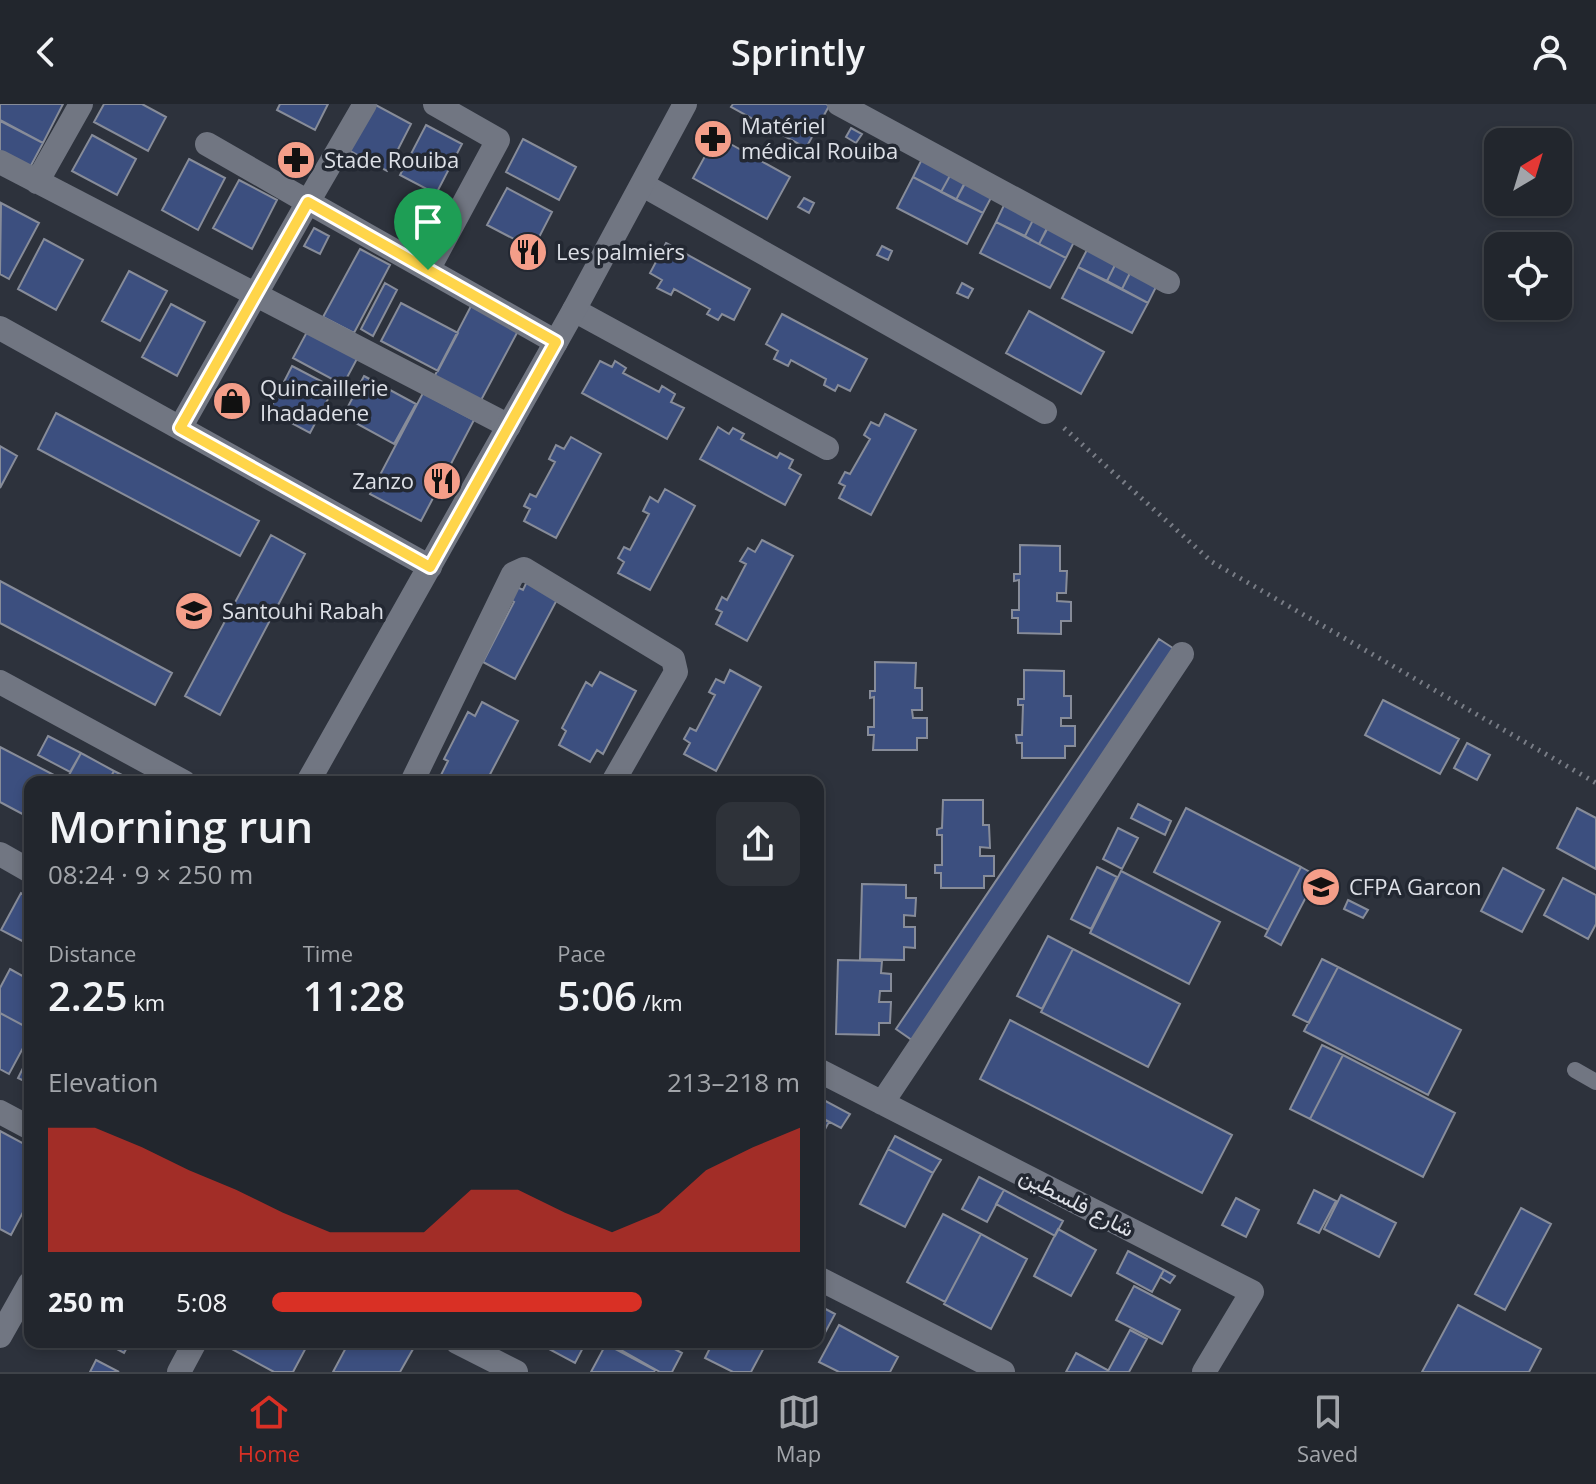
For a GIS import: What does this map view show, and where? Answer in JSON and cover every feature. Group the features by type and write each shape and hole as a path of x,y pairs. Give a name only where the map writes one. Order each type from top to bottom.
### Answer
{"street":[{"path":"37,182 81,104"},
{"path":"180,428 365,104"},
{"path":"428,270 498,140 435,104"},
{"path":"311,776 574,310 685,104"},
{"path":"839,104 1168,282"},
{"path":"207,144 556,342"},
{"path":"0,162 509,426"},
{"path":"643,185 1045,412"},
{"path":"574,310 827,448"},
{"path":"0,328 430,567"},
{"path":"415,776 513,574 524,569 673,659 676,672 616,776"},
{"path":"882,1103 1182,654"},
{"path":"0,682 173,776"},
{"path":"0,854 24,868"},
{"name":"شارع فلسطين","path":"824,1073 1252,1292 1204,1372"},
{"path":"0,1112 24,1125"},
{"path":"824,1281 1003,1372"},
{"path":"0,1336 24,1294"},
{"path":"179,1372 192,1348"},
{"path":"469,1348 516,1372"}],"lane":[{"path":"1575,1070 1596,1082"}],"path":[{"path":"1045,412 1212,562 1596,783"}],"building":[{"path":"0,104 63,104 43,143 0,120"},
{"path":"104,104 142,104 166,117 148,151 94,122"},
{"path":"280,104 328,104 315,130 277,110"},
{"path":"374,104 411,124 387,171 348,150"},
{"path":"733,104 829,106 806,148 731,107"},
{"path":"0,121 43,143 28,171 0,156"},
{"path":"426,125 462,144 436,194 400,175"},
{"path":"851,128 862,134 856,143 846,137"},
{"path":"92,135 136,159 117,195 72,171"},
{"path":"716,136 790,177 767,219 693,178"},
{"path":"523,139 576,167 559,200 506,172"},
{"path":"923,157 952,172 941,192 913,177"},
{"path":"189,159 225,178 198,230 162,210"},
{"path":"952,172 967,180 956,200 941,192"},
{"path":"913,177 983,213 967,244 897,208"},
{"path":"239,180 277,200 252,249 213,228"},
{"path":"966,180 993,194 983,213 956,200"},
{"path":"507,188 552,212 533,249 487,225"},
{"path":"804,198 814,203 809,213 798,207"},
{"path":"1006,201 1035,216 1025,236 996,222"},
{"path":"1,203 39,223 9,279 0,274"},
{"path":"1035,216 1050,224 1039,244 1025,236"},
{"path":"996,222 1066,258 1050,288 980,253"},
{"path":"1049,224 1076,238 1066,258 1039,244"},
{"path":"314,228 329,236 320,254 304,246"},
{"path":"44,239 83,260 56,310 18,289"},
{"path":"666,243 750,289 734,320 722,314 718,320 707,314 710,309 674,289 671,295 657,288 662,280 650,273"},
{"path":"882,246 892,251 888,260 877,255"},
{"path":"1089,246 1117,261 1107,281 1078,267"},
{"path":"360,249 390,265 354,333 323,317"},
{"path":"1117,261 1132,269 1122,289 1107,281"},
{"path":"1078,267 1148,303 1132,333 1062,298"},
{"path":"1132,269 1158,283 1148,303 1122,289"},
{"path":"129,271 167,291 140,341 102,321"},
{"path":"385,283 397,290 373,336 361,329"},
{"path":"962,283 973,289 968,298 957,293"},
{"path":"401,303 458,333 438,371 381,341"},
{"path":"171,304 205,322 177,376 142,357"},
{"path":"471,306 518,331 479,404 433,379"},
{"path":"1029,311 1104,352 1081,394 1006,353"},
{"path":"782,314 867,359 850,391 838,385 835,391 824,385 826,379 791,360 788,366 774,359 778,351 766,344"},
{"path":"308,330 358,357 343,385 293,358"},
{"path":"600,361 612,367 615,361 626,368 623,373 659,392 662,386 675,394 671,402 684,408 667,439 582,393"},
{"path":"292,366 334,388 310,433 269,411"},
{"path":"364,376 416,404 394,444 343,416"},
{"path":"423,393 474,420 421,521 370,494"},
{"path":"56,413 259,521 240,556 38,449"},
{"path":"885,414 916,430 871,515 839,498 845,486 839,483 845,472 850,474 870,439 864,435 871,422 879,426"},
{"path":"718,427 729,434 733,428 744,434 741,439 777,458 780,453 793,460 789,468 801,475 785,505 700,459"},
{"path":"571,437 601,454 556,538 524,521 530,509 524,506 530,494 536,497 555,462 549,459 556,445 564,449"},
{"path":"0,446 17,456 0,488"},
{"path":"665,489 695,506 650,590 618,573 624,562 618,558 624,547 630,550 649,514 643,511 650,497 658,502"},
{"path":"271,535 305,554 220,715 185,696"},
{"path":"762,540 793,556 747,641 716,624 722,612 716,609 722,597 727,600 746,564 740,561 748,548 755,552"},
{"path":"1020,545 1060,546 1060,571 1067,571 1066,593 1057,593 1057,601 1071,602 1071,621 1061,621 1061,634 1018,633 1018,618 1012,618 1012,610 1019,610 1019,580 1014,581 1014,574 1020,574"},
{"path":"529,577 560,594 515,679 483,662 514,602 508,599 515,586 523,590"},
{"path":"0,581 172,673 155,705 0,623"},
{"path":"1159,639 1182,654 919,1045 896,1029"},
{"path":"875,662 916,663 915,688 922,688 922,710 912,710 913,718 927,718 927,738 917,738 917,750 873,750 874,735 868,735 868,727 874,727 874,697 870,698 870,691 875,691"},
{"path":"730,670 761,687 716,771 684,754 690,743 684,739 690,728 696,731 715,695 709,692 716,679 724,683"},
{"path":"1024,670 1064,671 1064,696 1071,696 1071,718 1061,718 1061,726 1075,726 1075,746 1065,746 1065,758 1022,758 1022,743 1017,743 1016,735 1022,735 1023,705 1018,705 1018,699 1024,699"},
{"path":"600,672 636,691 603,754 597,750 590,762 559,745 566,731 562,728 586,682 592,686"},
{"path":"1383,700 1459,739 1440,774 1365,735"},
{"path":"482,702 518,721 489,776 441,775 448,761 444,759 468,712 475,716"},
{"path":"48,736 81,753 70,772 38,755"},
{"path":"1467,743 1490,755 1477,780 1454,768"},
{"path":"0,747 54,775 24,776 24,815 0,802"},
{"path":"81,753 114,771 111,776 69,775"},
{"path":"943,800 983,800 983,825 989,825 990,848 980,847 980,856 994,856 994,876 984,876 984,888 941,888 941,873 935,873 935,865 942,865 942,835 937,835 937,829 942,828"},
{"path":"1138,804 1171,821 1165,835 1131,818"},
{"path":"1186,808 1301,867 1268,930 1154,872"},
{"path":"1577,808 1596,818 1596,869 1557,848"},
{"path":"1118,828 1138,838 1122,869 1103,859"},
{"path":"1097,867 1117,877 1091,929 1071,919"},
{"path":"1301,867 1317,876 1281,945 1265,936"},
{"path":"1503,868 1544,890 1522,932 1481,911"},
{"path":"1121,871 1220,922 1189,984 1090,933"},
{"path":"1563,878 1596,895 1596,924 1588,939 1544,915"},
{"path":"862,884 906,885 906,898 916,898 915,916 904,915 904,927 915,927 915,948 904,947 904,960 860,959"},
{"path":"21,893 24,895 24,942 1,930"},
{"path":"1348,900 1368,910 1363,918 1344,909"},
{"path":"1048,936 1073,949 1042,1009 1017,996"},
{"path":"1073,949 1180,1004 1148,1067 1041,1012"},
{"path":"1322,959 1338,967 1309,1023 1293,1015"},
{"path":"838,960 882,961 881,973 891,974 891,991 880,991 879,1002 891,1002 890,1023 879,1023 879,1035 836,1034"},
{"path":"1338,967 1461,1030 1428,1095 1304,1031"},
{"path":"10,969 24,977 24,1026 0,1013 0,988"},
{"path":"0,1013 24,1026 24,1046 9,1074 0,1069"},
{"path":"1010,1020 1232,1135 1202,1193 980,1079"},
{"path":"1322,1045 1343,1055 1310,1119 1290,1109"},
{"path":"1343,1055 1455,1113 1423,1177 1310,1119"},
{"path":"24,1066 24,1081 18,1078"},
{"path":"824,1100 850,1114 841,1128 824,1119"},
{"path":"0,1131 24,1144 24,1210 11,1235 0,1229"},
{"path":"895,1136 941,1160 933,1173 888,1149"},
{"path":"888,1149 933,1173 905,1227 860,1204"},
{"path":"979,1177 1004,1190 987,1222 962,1209"},
{"path":"1004,1190 1063,1221 1055,1236 996,1204"},
{"path":"1314,1190 1336,1201 1319,1233 1298,1223"},
{"path":"1341,1195 1396,1223 1379,1257 1324,1229"},
{"path":"1236,1198 1259,1210 1246,1237 1222,1225"},
{"path":"1521,1208 1551,1224 1505,1310 1475,1294"},
{"path":"943,1214 981,1234 945,1302 907,1282"},
{"path":"1058,1229 1096,1250 1071,1296 1034,1276"},
{"path":"981,1234 1027,1259 991,1329 944,1304"},
{"path":"1128,1251 1164,1270 1152,1292 1117,1273"},
{"path":"1164,1270 1175,1276 1170,1283 1160,1277"},
{"path":"1134,1286 1180,1310 1162,1344 1116,1320"},
{"path":"1458,1305 1541,1349 1529,1372 1422,1372"},
{"path":"824,1308 835,1314 824,1335"},
{"path":"839,1325 898,1357 890,1372 839,1372 819,1362"},
{"path":"1130,1330 1147,1339 1129,1372 1108,1371"},
{"path":"230,1348 306,1348 293,1372 274,1372"},
{"path":"346,1348 413,1349 400,1372 333,1372"},
{"path":"547,1348 583,1348 575,1363"},
{"path":"604,1348 614,1348 655,1370 654,1372 591,1372"},
{"path":"618,1348 673,1348 682,1353 672,1372 660,1372"},
{"path":"710,1348 764,1348 751,1372 733,1372 705,1358"},
{"path":"1076,1353 1111,1372 1066,1372"},
{"path":"96,1360 119,1372 90,1372"}],"place":[{"name":"Matériel médical Rouiba","path":"713,139"},
{"name":"Stade Rouiba","path":"296,160"},
{"name":"Les palmiers","path":"528,252"},
{"name":"Quincaillerie Ihadadene","path":"232,401"},
{"name":"Zanzo","path":"442,481"},
{"name":"Santouhi Rabah","path":"194,611"},
{"name":"CFPA Garcon","path":"1321,887"}],"route":[{"path":"308,202 428,270 556,342 430,567 180,428 308,202"}]}
